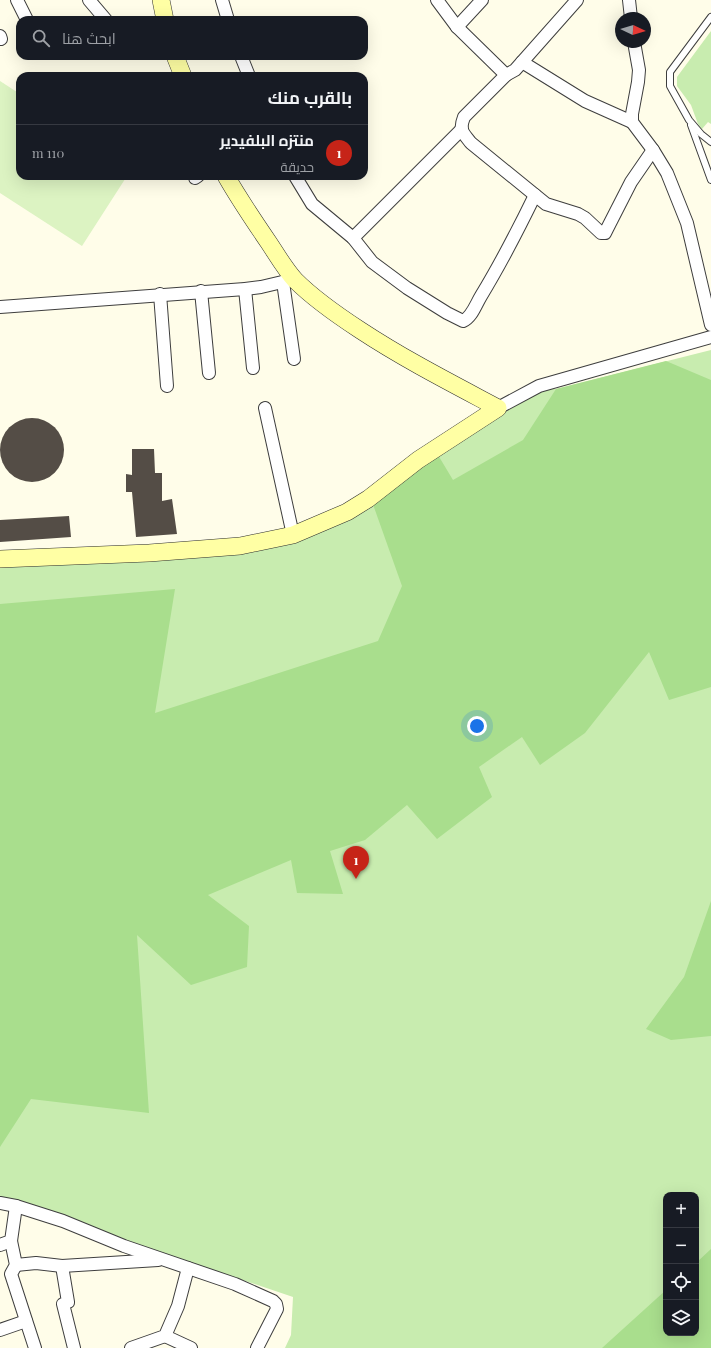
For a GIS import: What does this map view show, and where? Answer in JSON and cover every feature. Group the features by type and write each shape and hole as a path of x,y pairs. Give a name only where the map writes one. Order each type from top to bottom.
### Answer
{"street":[{"path":"17,0 25,16"},
{"path":"89,0 103,16"},
{"path":"160,0 164,16"},
{"path":"222,0 227,16"},
{"path":"437,0 457,26 506,75"},
{"path":"457,26 482,0"},
{"path":"577,0 515,70 506,75 464,117 460,126 471,142 546,204 578,214 585,218 601,233 605,233 631,182 653,150"},
{"path":"629,0 630,12"},
{"path":"632,122 639,70 635,48"},
{"path":"177,60 181,72"},
{"path":"243,60 247,72"},
{"path":"522,62 585,101 632,122 653,150 667,173 687,223 711,325"},
{"path":"353,238 462,129"},
{"path":"228,180 256,225 284,265 289,281 294,360"},
{"path":"297,180 312,204 353,238 372,262 407,288 447,314 463,321 469,316 503,258 535,195"},
{"path":"0,307 72,303 160,294 245,289 289,281 372,338 424,369 498,408"},
{"path":"245,289 253,368"},
{"path":"201,291 209,373"},
{"path":"160,294 167,386"},
{"path":"0,559 149,553 240,546 293,535 347,512 368,499 418,460 498,408 539,386 711,337"},
{"path":"265,408 293,535"},
{"path":"0,1203 16,1206 63,1221 124,1246 235,1284 276,1304 277,1310 257,1348"},
{"path":"16,1206 6,1243 16,1265"},
{"path":"16,1265 36,1263 62,1266 165,1260"},
{"path":"16,1265 11,1274 35,1348"},
{"path":"62,1266 68,1302 63,1304 74,1348"},
{"path":"165,1336 178,1306 188,1268"},
{"path":"0,1330 26,1321"},
{"path":"131,1348 165,1336 191,1348"}],"lane":[{"path":"711,17 670,72 670,86 689,120 711,180"},
{"path":"689,120 701,134 711,142"}],"green space":[{"path":"711,31 711,124 708,122 702,129 698,124 691,105 677,86 677,77"},
{"path":"0,81 16,91 16,180 124,180 82,246 0,193"},
{"path":"711,350 711,1348 285,1348 291,1335 293,1297 0,1198 0,563 291,538 535,389 556,389"},
{"path":"666,361 711,380 711,687 669,700 649,652 585,733 540,765 522,737 479,767 492,797 437,839 407,805 365,840 330,851 343,894 297,893 291,860 208,895 249,926 247,967 191,985 137,935 149,1113 31,1099 0,1147 0,604 175,589 155,713 378,641 402,586 370,496 435,450 453,480 523,440 556,389"},
{"path":"711,901 711,1036 671,1040 646,1029 684,977"},
{"path":"711,1249 711,1348 602,1348 663,1293 663,1336 699,1336 699,1260"}],"building":[{"path":"26,418 38,418 55,427 62,438 64,450 62,462 55,473 38,482 26,482 14,477 5,468 0,456 0,444 5,432 14,423"},
{"path":"132,449 154,449 155,473 162,473 162,501 172,499 177,534 136,537 132,492 126,492 126,474 132,475"},
{"path":"69,516 71,537 0,542 0,520"}],"place":[{"name":"منتزه البلفيدير","path":"356,879"}]}
